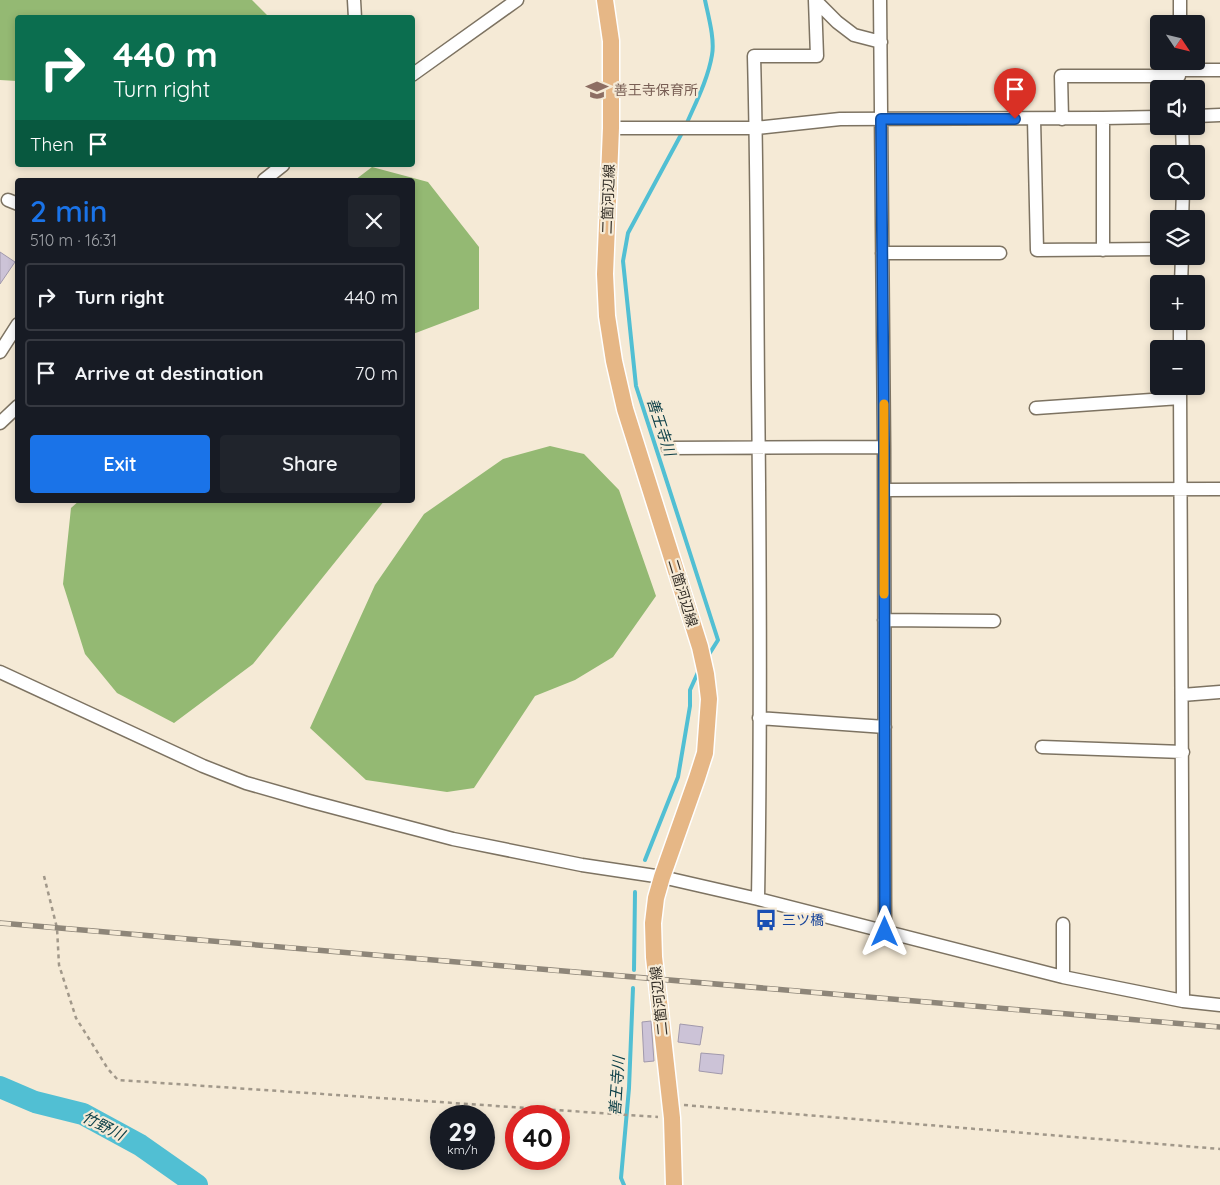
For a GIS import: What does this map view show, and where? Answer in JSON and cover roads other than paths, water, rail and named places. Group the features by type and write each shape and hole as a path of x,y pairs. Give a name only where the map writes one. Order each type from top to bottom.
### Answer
{"main road":[{"name":"二箇河辺線","path":"606,0 611,41 611,128 605,274 607,316 614,361 625,409 700,647 709,699 705,753 662,877 656,898 653,923 654,956 671,1111 674,1185"}],"street":[{"path":"354,0 355,15"},
{"path":"415,72 518,0"},
{"path":"815,0 837,22 854,35 881,42"},
{"path":"758,899 759,447 754,56 817,56 815,0"},
{"path":"880,0 884,447 885,932"},
{"path":"1180,0 1180,15"},
{"path":"1062,118 1061,76 1180,74 1220,70"},
{"path":"1205,116 1220,115"},
{"path":"611,128 756,128 840,120 881,119 1150,117"},
{"path":"1103,118 1103,250"},
{"path":"1034,119 1037,250 1150,249"},
{"path":"267,178 280,167"},
{"path":"882,253 1000,253"},
{"path":"0,352 15,329"},
{"path":"1036,408 1153,395"},
{"path":"1180,395 1183,1001"},
{"path":"1,420 15,408"},
{"path":"668,448 884,447"},
{"path":"884,490 1220,489"},
{"path":"884,620 994,621"},
{"path":"0,672 203,766 246,783 309,802 453,839 582,865 662,877 758,899 1063,976 1183,1001 1220,1005"},
{"path":"1182,695 1220,692"},
{"path":"759,718 884,726"},
{"path":"1042,747 1182,752"},
{"path":"1063,924 1063,976"}],"waterway":[{"name":"善王寺川","path":"686,125 705,82 713,49 705,0"},
{"name":"善王寺川","path":"683,131 628,233 623,261 636,386 718,640 708,656"},
{"name":"善王寺川","path":"645,860 678,777 690,706 690,690 699,670"},
{"name":"善王寺川","path":"634,970 635,892"},
{"name":"善王寺川","path":"624,1185 621,1178 629,1088 633,988"},
{"name":"竹野川","path":"0,1087 35,1102 83,1114 140,1145 197,1185"}],"railway":[{"path":"0,923 1220,1027"}],"place":[{"name":"善王寺保育所","path":"597,90"},
{"name":"三ツ橋","path":"766,920"}]}
